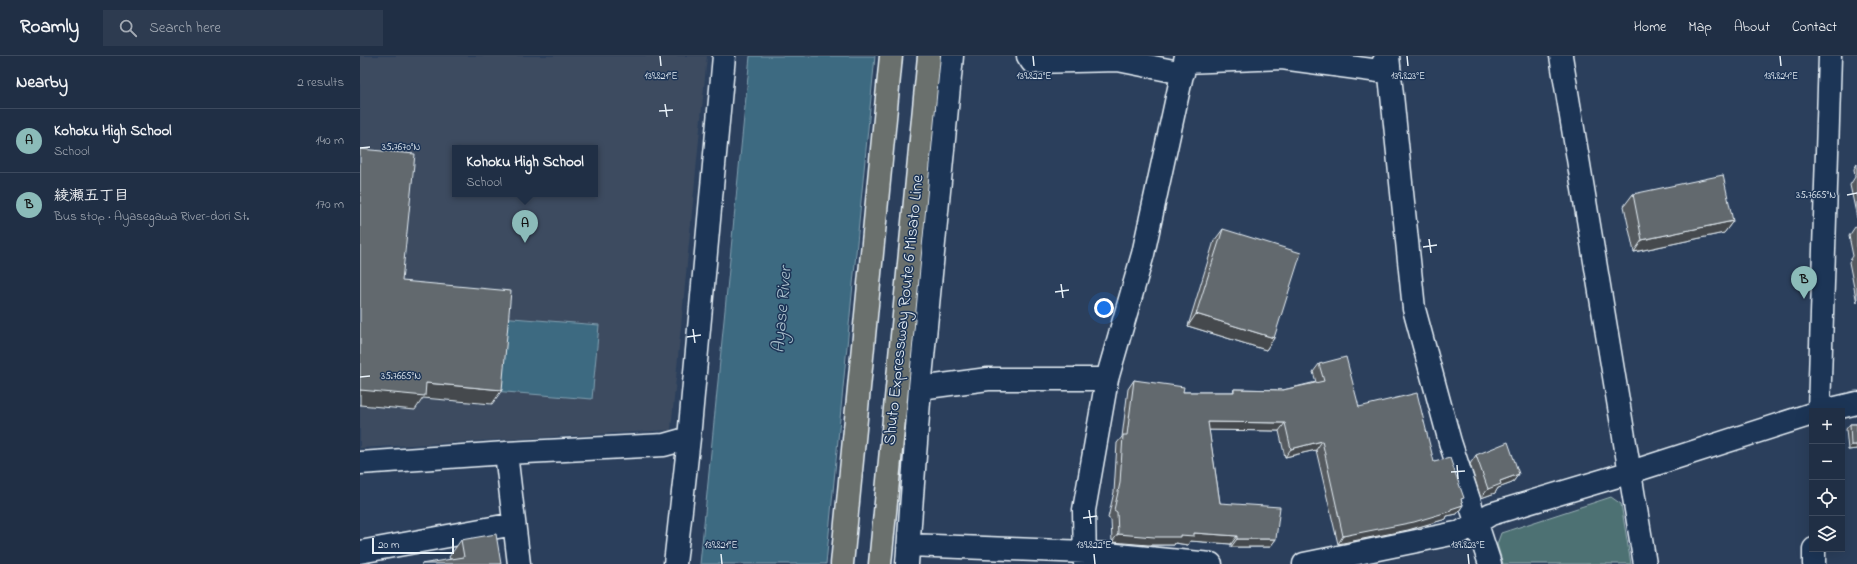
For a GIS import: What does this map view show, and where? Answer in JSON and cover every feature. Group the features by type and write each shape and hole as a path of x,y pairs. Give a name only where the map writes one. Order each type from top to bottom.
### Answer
{"highway":[{"path":"842,564 891,56"},
{"name":"Shuto Expressway Route 6 Misato Line","path":"880,564 929,56"}],"street":[{"path":"675,564 689,438 724,56"},
{"path":"952,56 920,388 908,555 1085,558 1211,564"},
{"path":"1028,56 1032,62 1118,60 1185,64 1282,58 1379,71 1387,56"},
{"path":"1387,56 1414,309 1450,442 1490,564"},
{"path":"1561,56 1645,564"},
{"path":"1819,408 1830,56"},
{"path":"1085,558 1084,510 1107,378 1143,254 1185,64"},
{"path":"920,388 988,379 1107,378"},
{"path":"1836,408 1857,403"},
{"path":"1304,564 1461,532 1491,514 1631,472 1809,415"},
{"path":"360,463 506,453 664,445 689,438"},
{"path":"506,453 519,564"},
{"path":"360,552 514,524"},
{"path":"1814,552 1814,564"}],"shaded area":[{"path":"360,56 707,56 671,430 360,448"}],"green space":[{"path":"1611,497 1621,504 1631,564 1503,564 1497,544 1501,533"}],"water":[{"name":"Ayase River","path":"750,56 875,56 826,564 700,564"},
{"path":"500,317 599,325 592,399 493,391"}],"building":[{"path":"360,149 415,154 402,281 511,291 502,390 426,383 425,396 360,390"},
{"path":"1723,175 1733,221 1642,240 1633,194"},
{"path":"1223,229 1301,253 1274,338 1196,314"},
{"path":"1346,357 1359,407 1417,393 1434,462 1450,458 1464,498 1461,499 1463,505 1451,509 1451,511 1414,522 1343,536 1322,441 1291,449 1285,423 1208,422 1220,503 1280,507 1276,539 1237,539 1237,536 1194,533 1194,536 1180,535 1180,537 1154,537 1118,534 1117,512 1114,510 1120,483 1123,435 1127,435 1134,380 1184,387 1183,392 1234,392 1234,389 1283,390 1324,381 1319,364"},
{"path":"1850,424 1857,424 1857,445 1851,445"},
{"path":"1508,442 1519,474 1500,481 1501,484 1488,489 1476,455"},
{"path":"496,534 501,564 421,564 464,557 461,540"}],"place":[{"name":"Kohoku High School","path":"525,243"},
{"name":"綾瀬五丁目","path":"1804,299"}]}
